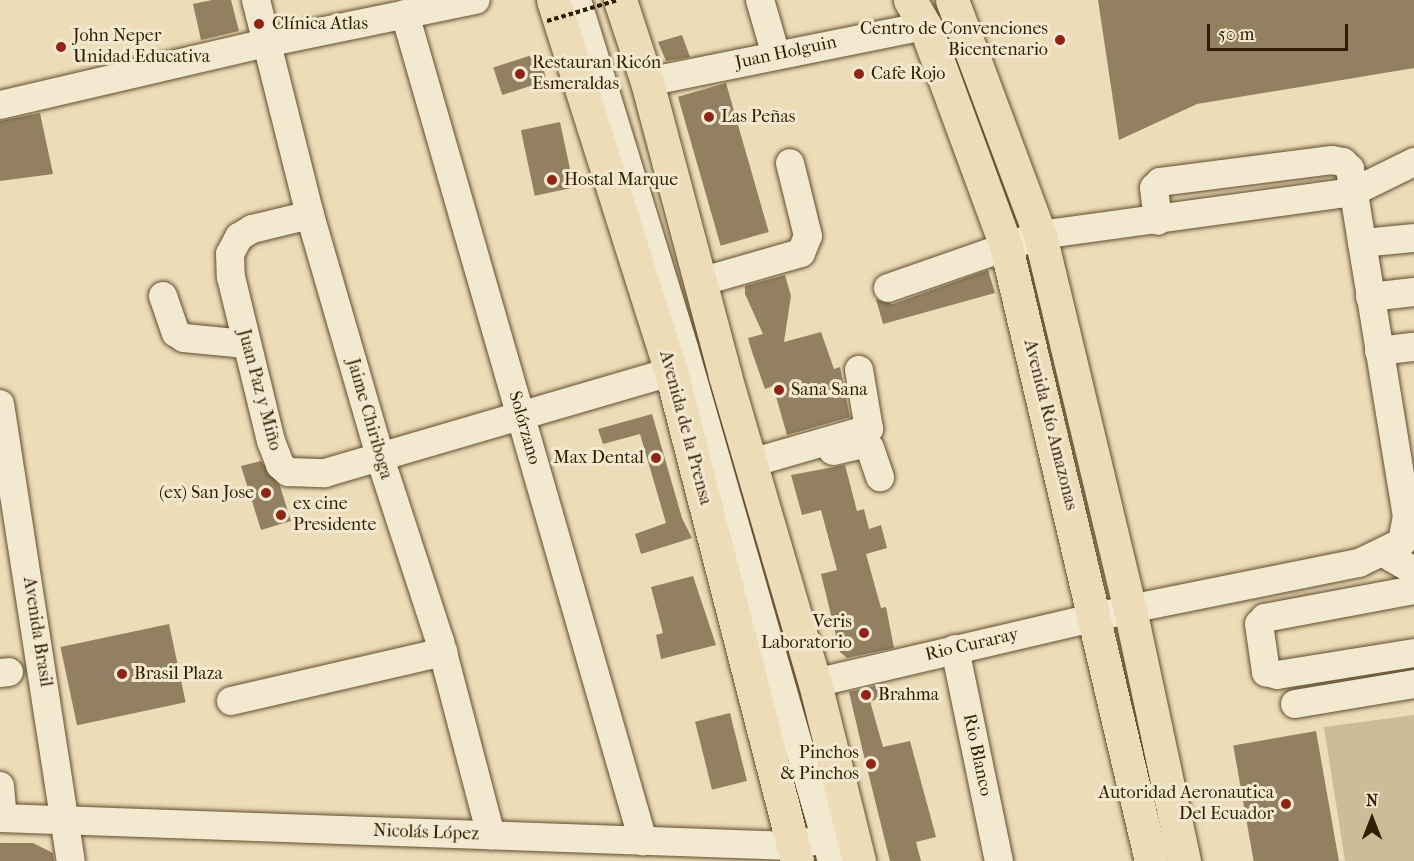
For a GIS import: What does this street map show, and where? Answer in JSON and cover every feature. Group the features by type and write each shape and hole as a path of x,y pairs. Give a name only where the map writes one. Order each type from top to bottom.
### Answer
{"main road":[{"name":"Avenida de la Prensa","path":"619,0 647,82 700,282 815,683 818,848"},
{"name":"Avenida Río Amazonas","path":"951,0 1040,235 1130,609 1184,861"},
{"name":"Avenida de la Prensa","path":"550,11 671,372 818,848"},
{"name":"Avenida Río Amazonas","path":"917,13 1006,246 1096,616 1151,861"},
{"name":"Avenida de la Prensa","path":"818,848 859,861"}],"street":[{"name":"Jaime Chiriboga","path":"256,0 310,215 380,458 442,652 491,836"},
{"path":"0,105 266,42 476,0"},
{"path":"577,0 684,348 818,848"},
{"path":"760,0 776,55"},
{"name":"Juan Holguin","path":"647,82 776,55 917,13"},
{"name":"Solórzano","path":"405,14 643,841"},
{"path":"1158,221 1154,188 1160,182 1332,160 1343,162 1350,169 1379,351 1401,405 1406,458 1411,516 1402,542 1385,554 1414,571"},
{"path":"888,288 1040,235 1158,221 1353,192 1414,162"},
{"path":"700,282 801,252 808,236 790,163"},
{"name":"Juan Paz y Miño","path":"310,215 252,229 232,246 231,277 246,344 271,441 280,465 288,472 325,473 671,372"},
{"path":"1362,243 1414,238"},
{"path":"1370,297 1414,292"},
{"path":"163,296 176,333 184,338 246,344"},
{"path":"1379,351 1414,347"},
{"path":"752,467 869,429 859,370"},
{"name":"Avenida Brasil","path":"0,404 67,820 71,861"},
{"path":"752,467 864,444 870,448 880,477"},
{"name":"Rio Curaray","path":"815,683 1096,616 1385,554"},
{"path":"1414,590 1265,618 1259,624 1266,672 1277,675 1414,653"},
{"name":"Rio Blanco","path":"955,649 999,861"},
{"path":"231,701 442,652"},
{"path":"1295,704 1414,684"},
{"path":"0,786 2,818"},
{"name":"Nicolás López","path":"2,818 491,836 592,850 643,841 818,848"}],"path":[{"path":"550,11 619,0"}],"shaded area":[{"path":"1414,715 1414,861 1345,861 1324,727"}],"building":[{"path":"212,0 231,0 239,31 201,40 193,4"},
{"path":"1098,0 1414,0 1414,68 1197,104 1119,140"},
{"path":"682,35 690,57 666,61 658,42"},
{"name":"Restauran Ricón Esmeraldas","path":"538,53 547,81 502,95 493,68"},
{"path":"726,83 769,232 721,246 678,97"},
{"path":"40,113 53,174 0,181 0,121"},
{"path":"560,122 574,188 535,196 521,130"},
{"path":"988,270 995,293 883,324 876,299 893,304"},
{"path":"785,275 791,296 784,342 821,332 834,369 840,367 850,417 787,435 773,386 765,389 752,352 748,338 763,334 745,294 745,286"},
{"path":"652,414 682,518 692,538 641,554 635,534 666,523 640,434 603,444 598,429"},
{"name":"(ex) San Jose","path":"261,461 280,486 291,521 261,530 241,466"},
{"path":"845,465 857,511 864,509 869,529 881,525 887,548 866,554 881,608 886,607 894,648 847,658 840,652 821,574 837,570 821,510 802,515 791,475"},
{"path":"693,576 716,645 661,659 656,635 663,633 651,587"},
{"name":"Brasil Plaza","path":"169,624 186,702 77,725 60,647"},
{"path":"879,685 883,698 870,701 883,747 910,741 936,837 916,842 921,861 890,861 863,752 849,692"},
{"path":"730,713 747,781 712,790 695,722"},
{"name":"Autoridad Aeronautica Del Ecuador","path":"1316,731 1339,861 1254,861 1233,746"},
{"path":"0,843 33,843 53,853 54,861 0,861"}],"place":[{"name":"Clínica Atlas","path":"259,24"},
{"name":"Centro de Convenciones Bicentenario","path":"1060,40"},
{"name":"John Neper Unidad Educativa","path":"61,47"},
{"name":"Restauran Ricón Esmeraldas","path":"520,74"},
{"name":"Cafe Rojo","path":"859,74"},
{"name":"Las Peñas","path":"709,117"},
{"name":"Hostal Marque","path":"552,180"},
{"name":"Sana Sana","path":"779,390"},
{"name":"Max Dental","path":"656,458"},
{"name":"(ex) San Jose","path":"266,493"},
{"name":"ex cine Presidente","path":"281,515"},
{"name":"Veris Laboratorio","path":"864,633"},
{"name":"Brasil Plaza","path":"122,674"},
{"name":"Brahma","path":"866,695"},
{"name":"Pinchos & Pinchos","path":"871,764"},
{"name":"Autoridad Aeronautica Del Ecuador","path":"1286,804"}]}
